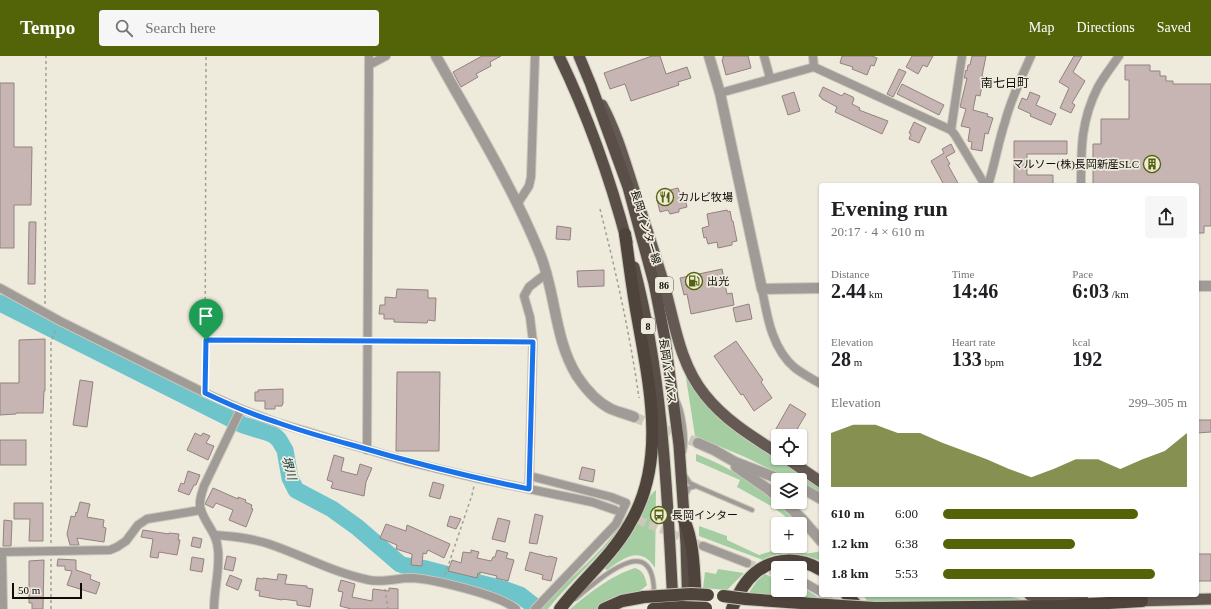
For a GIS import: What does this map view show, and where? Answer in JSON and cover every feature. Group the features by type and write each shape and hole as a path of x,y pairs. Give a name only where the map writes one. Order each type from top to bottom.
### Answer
{"highway":[{"name":"長岡バイパス","path":"559,56 583,107 613,190 640,289 650,340 661,411 674,609"},
{"name":"長岡バイパス","path":"579,56 628,187 654,283 665,339 680,463 688,609"},
{"path":"561,609 571,595 608,555 629,526 636,514 644,492 650,468 653,432 650,392 632,289 625,234"},
{"path":"604,609 622,602 705,609 693,567 688,530 684,520"},
{"path":"732,609 748,580 755,573 771,564 790,560 810,563 819,569"},
{"path":"652,604 691,594 746,599 844,601 866,609 1058,606 1142,601"},
{"path":"746,599 774,609"}],"main road":[{"name":"長岡インター線","path":"591,85 612,123 648,232 665,289 678,342 689,372 704,395 726,418 771,448"},
{"path":"796,465 819,481"},
{"path":"1048,597 1074,600 1142,601 1211,599"}],"street":[{"path":"367,450 369,60 386,56"},
{"path":"436,56 518,203 547,273 559,331 570,363 576,375 596,398 611,409 634,417"},
{"path":"518,203 529,186 531,177 535,56"},
{"path":"709,56 720,93 770,325 780,349 787,360 796,368 819,383"},
{"path":"764,56 770,78"},
{"path":"813,56 814,67"},
{"path":"951,130 962,56"},
{"path":"989,183 993,172 1004,123 1011,102 1031,56"},
{"path":"1081,183 1081,147 1091,101 1099,85 1119,56"},
{"path":"720,93 814,67 951,130 984,183"},
{"path":"529,489 533,342 530,317 524,296 529,287 547,273"},
{"path":"1199,286 1211,286"},
{"path":"0,288 45,313 205,393 239,412 367,450 476,478 592,502 615,510"},
{"path":"762,289 819,288"},
{"path":"214,609 218,549 215,535 201,510 201,495 239,412"},
{"path":"698,443 735,462 771,476"},
{"path":"714,450 771,491"},
{"path":"530,476 611,497 626,503 616,524 535,609"},
{"path":"807,492 819,498"},
{"path":"791,509 819,539"},
{"path":"3,609 1,552 110,550 117,548 126,541 138,525 147,519 201,510"},
{"path":"215,535 267,543 354,577 371,581 412,578 443,583 482,594 516,609"},
{"path":"702,546 747,563"},
{"path":"807,584 819,590"},
{"path":"856,597 866,609"}],"lane":[{"path":"680,463 684,474 690,483 752,510"},
{"path":"683,505 689,488 696,486"},
{"path":"561,609 599,580 632,561 638,561 651,569 654,582 652,604"},
{"path":"669,609 672,583"}],"path":[{"path":"45,313 46,56"},
{"path":"205,393 206,56"},
{"path":"600,210 619,285 633,358 639,401"},
{"path":"51,609 51,342 52,335 56,327"},
{"path":"206,340 533,342"},
{"path":"446,571 472,495 476,478"},
{"path":"384,580 388,609"}],"green space":[{"path":"686,378 704,403 717,417 771,452 771,465 791,465 802,473 778,473 745,457 695,436"},
{"path":"696,454 738,474 771,498 771,506 737,487 740,480 696,461"},
{"path":"807,476 819,486 819,495 807,488"},
{"path":"656,490 655,568 644,557 638,555 626,558 607,570 604,568 626,542 634,528 644,504"},
{"path":"776,509 783,509 791,517 786,517"},
{"path":"628,513 629,514 621,527 611,540 548,609 541,609 609,540"},
{"path":"699,526 727,536 727,540 759,555 771,551 771,553 784,553 777,554 763,560 699,536"},
{"path":"819,551 819,560 807,556 792,553 811,553"},
{"path":"635,568 638,569 645,577 647,585 638,592 624,600 604,608 570,609 592,591 609,580"},
{"path":"718,569 744,573 727,590 703,588 705,572 716,574"},
{"path":"765,574 771,577 771,596 748,594 757,581"},
{"path":"807,590 821,599 792,597 807,597"},
{"path":"864,597 1011,597 1020,599 1020,601 932,603 868,602"}],"building":[{"path":"482,56 501,56 490,62 491,66 476,74 478,77 461,87 453,72"},
{"path":"652,56 660,56 666,74 687,67 691,78 678,82 679,85 631,101 625,84 610,89 604,73"},
{"path":"723,56 748,56 751,68 726,75 722,60"},
{"path":"842,56 872,56 877,58 874,66 871,65 867,75 852,69 853,67 840,63"},
{"path":"912,56 933,56 927,67 923,65 918,74 906,67"},
{"path":"972,56 986,56 980,96 976,95 973,110 988,114 987,116 993,118 988,134 985,133 982,151 971,149 972,142 968,141 970,128 961,126 966,109 960,107 967,78 964,78"},
{"path":"1074,56 1082,56 1073,72 1085,81 1072,103 1075,105 1071,113 1060,108 1069,88 1059,82"},
{"name":"マルソー(株)長岡新産SLC","path":"1125,65 1150,65 1150,71 1160,71 1160,76 1166,76 1166,81 1173,81 1173,84 1211,84 1211,226 1204,226 1204,233 1199,233 1199,183 1093,183 1093,144 1101,144 1101,119 1129,119 1129,80 1125,80"},
{"path":"899,69 906,72 893,97 887,94"},
{"path":"0,83 14,83 14,147 32,147 31,205 14,205 14,248 0,248"},
{"path":"902,84 944,105 939,115 897,94"},
{"path":"823,87 842,96 844,93 853,97 854,99 852,104 860,108 859,110 888,121 882,134 835,112 837,107 819,96"},
{"path":"794,92 800,111 788,115 782,96"},
{"path":"1030,92 1040,96 1036,105 1056,114 1051,125 1030,116 1031,114 1018,108 1022,98 1027,100"},
{"path":"914,122 926,128 919,143 909,139 911,134 909,133"},
{"path":"1014,141 1067,141 1067,154 1027,154 1027,175 1053,175 1053,183 1014,183"},
{"path":"951,144 955,152 946,157 950,164 948,165 958,183 943,183 931,161 944,153 942,149"},
{"path":"678,188 680,194 684,193 687,207 679,209 679,212 670,214 668,210 660,212 657,200 659,199 658,193"},
{"path":"727,210 728,212 730,211 737,241 732,242 732,245 718,248 717,242 708,244 706,237 704,238 702,228 709,226 707,214"},
{"path":"29,222 36,222 35,284 28,284"},
{"path":"557,226 571,228 570,240 556,239"},
{"path":"722,269 727,294 732,293 734,305 691,314 687,294 684,295 680,278"},
{"path":"604,270 604,286 578,287 577,271"},
{"path":"397,289 428,290 428,298 436,298 435,321 428,320 427,323 394,322 394,319 384,319 384,314 379,314 380,305 385,305 385,297 396,298"},
{"path":"749,304 752,319 736,322 733,308"},
{"path":"45,339 45,391 43,413 16,413 0,415 0,383 19,383 19,340"},
{"path":"736,341 763,380 761,382 772,398 754,411 714,356"},
{"path":"397,372 440,372 439,451 396,451"},
{"path":"80,380 93,382 87,427 73,425"},
{"path":"283,389 283,404 282,406 275,406 275,409 265,409 265,401 255,401 255,392 258,392 258,390"},
{"path":"790,404 806,414 797,429 776,429"},
{"path":"1199,420 1211,420 1211,432 1199,433"},
{"path":"195,433 201,436 203,433 210,436 206,443 214,446 208,460 187,450"},
{"path":"0,440 26,440 26,465 0,465"},
{"path":"334,455 344,458 341,471 357,475 360,464 372,468 366,482 364,496 331,488 333,482 327,480"},
{"path":"582,467 595,470 593,482 579,479"},
{"path":"188,471 200,475 196,485 194,485 189,495 178,491 181,483 184,484"},
{"path":"433,482 444,485 440,499 429,496"},
{"path":"213,488 238,499 238,497 246,500 245,502 252,505 251,508 253,509 246,527 229,520 233,510 216,503 213,508 205,504"},
{"path":"80,502 90,504 87,517 104,520 103,527 106,528 104,542 77,538 79,545 70,545 67,534 71,516 75,517"},
{"path":"14,503 43,503 43,541 29,541 30,519 14,519"},
{"path":"535,514 543,516 537,544 529,543"},
{"path":"450,516 461,519 456,529 447,526"},
{"path":"498,518 510,521 505,542 492,539"},
{"path":"4,520 12,521 11,546 3,546"},
{"path":"386,524 406,531 407,525 450,544 444,558 428,550 426,554 423,553 422,566 411,565 412,554 396,549 397,545 380,538"},
{"path":"143,530 179,534 178,540 180,540 177,555 159,552 158,558 150,557 153,539 141,537"},
{"path":"193,537 202,539 200,548 191,546"},
{"path":"471,550 479,552 477,558 491,561 493,557 495,557 497,550 508,553 506,558 514,560 508,581 496,578 497,576 480,572 480,574 478,573 477,578 448,571 452,560 461,563 463,552 471,553"},
{"path":"530,552 557,558 551,581 542,579 543,575 525,570"},
{"path":"1199,554 1211,554 1211,581 1199,581"},
{"path":"227,556 236,558 233,571 224,569"},
{"path":"192,557 204,559 202,572 190,570"},
{"path":"58,559 76,560 76,570 91,575 90,579 100,583 96,594 67,585 72,571 65,570 65,566 57,566"},
{"path":"44,560 43,609 32,609 32,603 29,603 29,561"},
{"path":"278,574 287,575 285,584 307,586 307,588 313,589 310,607 297,605 297,601 259,596 260,591 255,590 257,578 277,580"},
{"path":"230,575 242,580 238,590 226,585"},
{"path":"341,580 355,584 352,597 372,601 373,589 389,591 389,588 398,589 398,609 351,609 340,606 343,592 338,591"}],"waterway":[{"name":"堺川","path":"0,303 243,425 275,436 285,450 290,478 296,490 332,509 357,527 400,564 426,569 506,590 520,595 534,606"}],"tunnel":[{"path":"634,417 698,443"},
{"path":"616,511 703,546"},
{"path":"747,563 771,571"},
{"path":"827,597 835,607"}],"place":[{"name":"マルソー(株)長岡新産SLC","path":"1152,164"},
{"name":"カルビ牧場","path":"665,197"},
{"name":"出光","path":"694,281"},
{"name":"長岡インター","path":"659,515"}],"district":[{"name":"南七日町","path":"1005,83"}],"route":[{"path":"206,340 533,342 529,489 406,461 313,434 275,422 205,393 206,340"}]}
